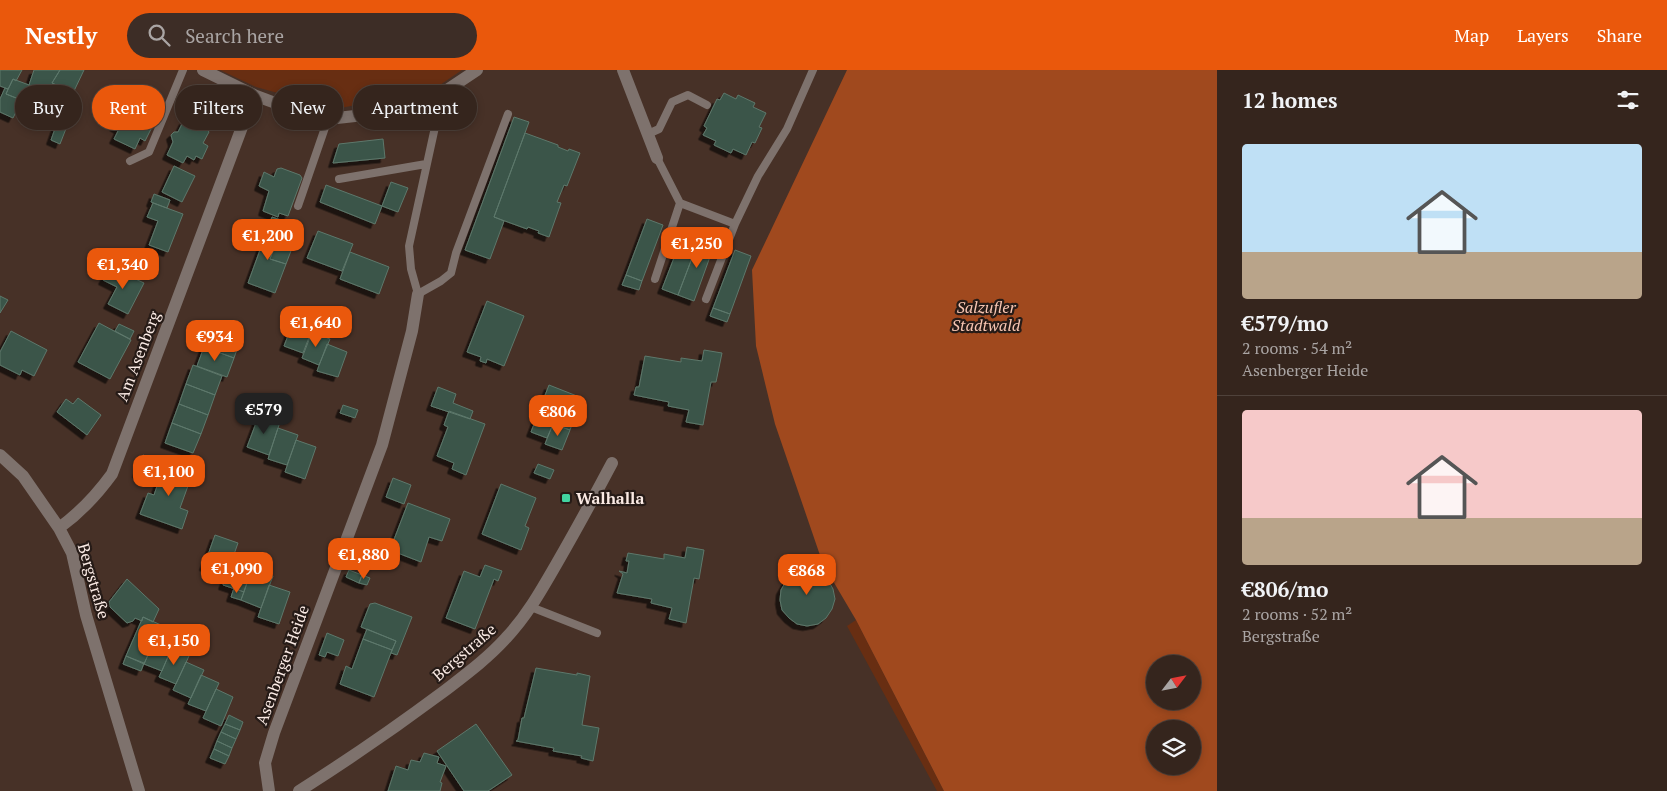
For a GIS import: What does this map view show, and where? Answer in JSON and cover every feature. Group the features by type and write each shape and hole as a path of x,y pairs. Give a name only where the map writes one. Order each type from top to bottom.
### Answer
{"street":[{"path":"203,70 235,85"},
{"path":"454,85 476,70"},
{"path":"623,70 657,158"},
{"name":"Am Asenberg","path":"59,528 78,514 97,494 112,474 241,130"},
{"name":"Asenberger Heide","path":"269,791 265,763 382,445 412,331 418,294"},
{"name":"Bergstraße","path":"0,455 23,476 59,528 72,553 86,615 139,791"},
{"name":"Bergstraße","path":"299,791 369,746 484,660 507,638 531,607 581,523 612,463"}],"lane":[{"path":"130,161 149,152 184,70"},
{"path":"706,299 735,224 758,176 787,129 813,70"},
{"path":"648,134 659,129 672,102 688,95 707,105"},
{"path":"434,130 409,246 411,269 418,294 451,273 456,253 508,114"},
{"path":"298,206 324,130"},
{"path":"657,158 680,203 735,224"},
{"path":"339,179 426,164"},
{"path":"655,279 680,203"},
{"path":"531,607 597,633"}],"shaded area":[{"path":"220,70 462,70 440,85 353,85 353,106 343,108 343,85 272,85 272,91 262,89 262,85 252,85"},
{"path":"856,620 944,791 937,791 847,626"}],"green space":[{"name":"Salzufler Stadtwald","path":"847,70 1217,70 1217,791 944,791 856,620 823,564 775,424 756,346 752,270"}],"building":[{"path":"0,70 22,70 16,81 13,79 8,89 0,86"},
{"path":"34,70 60,70 52,83 56,85 29,85"},
{"path":"60,70 84,70 77,85 56,85 52,83"},
{"path":"13,79 29,85 15,85 15,98 6,94"},
{"path":"5,88 8,89 6,94 15,97 15,114 13,118 0,112 0,99"},
{"path":"724,93 736,99 738,95 755,103 753,107 766,113 759,127 762,128 755,143 752,142 746,155 733,149 731,153 714,145 716,141 703,135 707,128 704,126 717,99 720,100"},
{"path":"514,117 529,122 494,217 504,221 490,259 465,250"},
{"path":"55,130 65,130 60,144 51,140"},
{"path":"118,130 150,130 145,141 140,138 135,149 114,139"},
{"path":"179,130 208,130 209,132 203,143 208,146 202,159 196,156 194,160 187,156 183,163 167,155 173,142 171,135 174,132"},
{"path":"525,133 558,145 558,147 568,151 569,149 580,153 567,186 564,185 557,202 561,203 549,237 528,227 527,229 494,217"},
{"path":"383,139 385,158 333,163 339,144"},
{"path":"174,166 195,176 182,202 162,192"},
{"path":"281,168 300,175 302,178 288,216 279,213 278,217 263,211 269,191 259,186 264,172 274,177 277,169"},
{"path":"391,182 408,188 398,212 382,206"},
{"path":"326,185 382,206 375,224 320,202"},
{"path":"154,194 170,200 167,208 151,202"},
{"path":"153,203 183,214 168,252 149,245 158,221 147,217"},
{"path":"272,217 283,221 270,259 286,264 275,293 248,283"},
{"path":"647,219 663,225 642,281 626,275"},
{"path":"281,229 297,235 286,264 270,259"},
{"path":"318,231 353,244 342,271 307,258"},
{"path":"684,232 700,237 678,295 662,289"},
{"path":"700,237 715,243 694,301 678,295"},
{"path":"735,250 751,256 730,314 713,308"},
{"path":"350,252 389,267 379,294 340,279"},
{"path":"110,267 144,283 128,314 108,304 117,287 103,280"},
{"path":"626,275 642,281 639,290 622,285"},
{"path":"0,296 8,300 0,313"},
{"path":"487,301 524,316 504,366 487,359 486,363 480,361 481,357 467,352"},
{"path":"713,308 730,314 727,322 710,316"},
{"path":"294,320 313,327 303,353 284,346"},
{"path":"99,323 131,340 110,379 78,362"},
{"path":"119,324 134,331 130,339 115,331"},
{"path":"211,327 241,338 234,358 204,347"},
{"path":"11,331 47,350 34,376 22,370 20,375 0,365 0,352"},
{"path":"312,332 330,339 319,365 302,358"},
{"path":"327,344 347,352 338,377 317,371"},
{"path":"204,347 234,358 227,377 197,366"},
{"path":"704,350 722,353 716,382 711,382 703,425 686,422 689,410 668,406 669,402 634,395 636,387 639,387 645,356 681,362 681,358 702,361"},
{"path":"193,365 222,376 215,395 186,384"},
{"path":"186,384 215,395 208,415 179,404"},
{"path":"549,385 582,398 570,430 553,424 547,438 531,432"},
{"path":"438,387 456,394 453,403 473,411 470,419 431,406"},
{"path":"78,398 101,415 87,435 57,412 66,399 73,404"},
{"path":"179,404 208,415 201,434 172,423"},
{"path":"343,405 358,410 355,418 340,413"},
{"path":"449,411 485,424 466,475 452,469 454,463 437,456 448,427 444,425"},
{"path":"259,415 280,422 269,455 247,447"},
{"path":"172,423 201,434 193,453 165,443"},
{"path":"553,424 570,430 562,450 545,444"},
{"path":"278,428 298,435 287,465 268,459"},
{"path":"296,440 316,447 305,479 285,472"},
{"path":"143,455 160,461 153,479 137,473"},
{"path":"165,463 193,472 180,508 188,511 182,529 140,514 148,493 154,495"},
{"path":"538,464 554,470 550,479 534,473"},
{"path":"393,478 411,485 404,504 386,497"},
{"path":"501,484 536,498 525,526 529,528 521,550 482,534"},
{"path":"408,503 450,519 442,541 429,537 421,562 390,550"},
{"path":"215,535 238,543 227,574 204,566"},
{"path":"687,547 704,550 699,579 694,578 686,623 669,619 672,608 651,603 652,599 617,593 623,574 619,571 627,573 629,561 626,561 628,553 664,559 664,554 685,558"},
{"path":"235,553 255,560 244,592 223,585"},
{"path":"807,558 809,571 819,574 828,580 833,589 835,599 832,609 826,618 818,624 807,626 797,624 789,618 782,610 780,600 781,590 786,581 794,574 792,561"},
{"path":"485,565 502,571 498,581 494,579 475,629 446,618 464,571 480,577"},
{"path":"252,568 273,576 261,608 241,600"},
{"path":"349,570 362,575 359,583 346,577"},
{"path":"362,575 370,578 367,585 359,583"},
{"path":"127,579 159,609 153,622 143,617 142,621 135,618 127,623 110,607 109,602"},
{"path":"269,585 290,592 279,624 258,617"},
{"path":"234,588 244,592 241,600 231,597"},
{"path":"375,603 412,617 397,655 391,653 396,641 361,627 370,604"},
{"path":"143,617 161,625 144,664 126,656"},
{"path":"367,629 396,641 392,650 363,639"},
{"path":"327,633 344,640 338,656 327,652 325,657 319,655"},
{"path":"157,635 174,642 162,671 144,664"},
{"path":"363,639 392,650 374,697 340,684 346,666 352,669"},
{"path":"172,648 189,656 176,684 159,677"},
{"path":"126,656 144,663 141,671 123,664"},
{"path":"186,662 204,670 191,698 173,690"},
{"path":"536,668 590,676 582,725 599,728 593,761 581,758 582,756 553,751 554,748 516,741 518,740"},
{"path":"201,675 219,683 206,711 188,704"},
{"path":"216,689 233,697 221,726 203,718"},
{"path":"229,715 243,722 240,730 225,724"},
{"path":"225,724 240,730 236,739 221,732"},
{"path":"476,724 512,775 488,791 464,791 437,751"},
{"path":"221,732 236,739 232,748 217,741"},
{"path":"217,741 232,748 229,756 214,749"},
{"path":"214,749 229,756 225,764 210,758"},
{"path":"424,753 439,757 437,763 446,766 440,782 442,783 440,791 388,791 396,766 408,770 411,760 420,762"}],"place":[{"name":"Walhalla","path":"566,498"}]}
